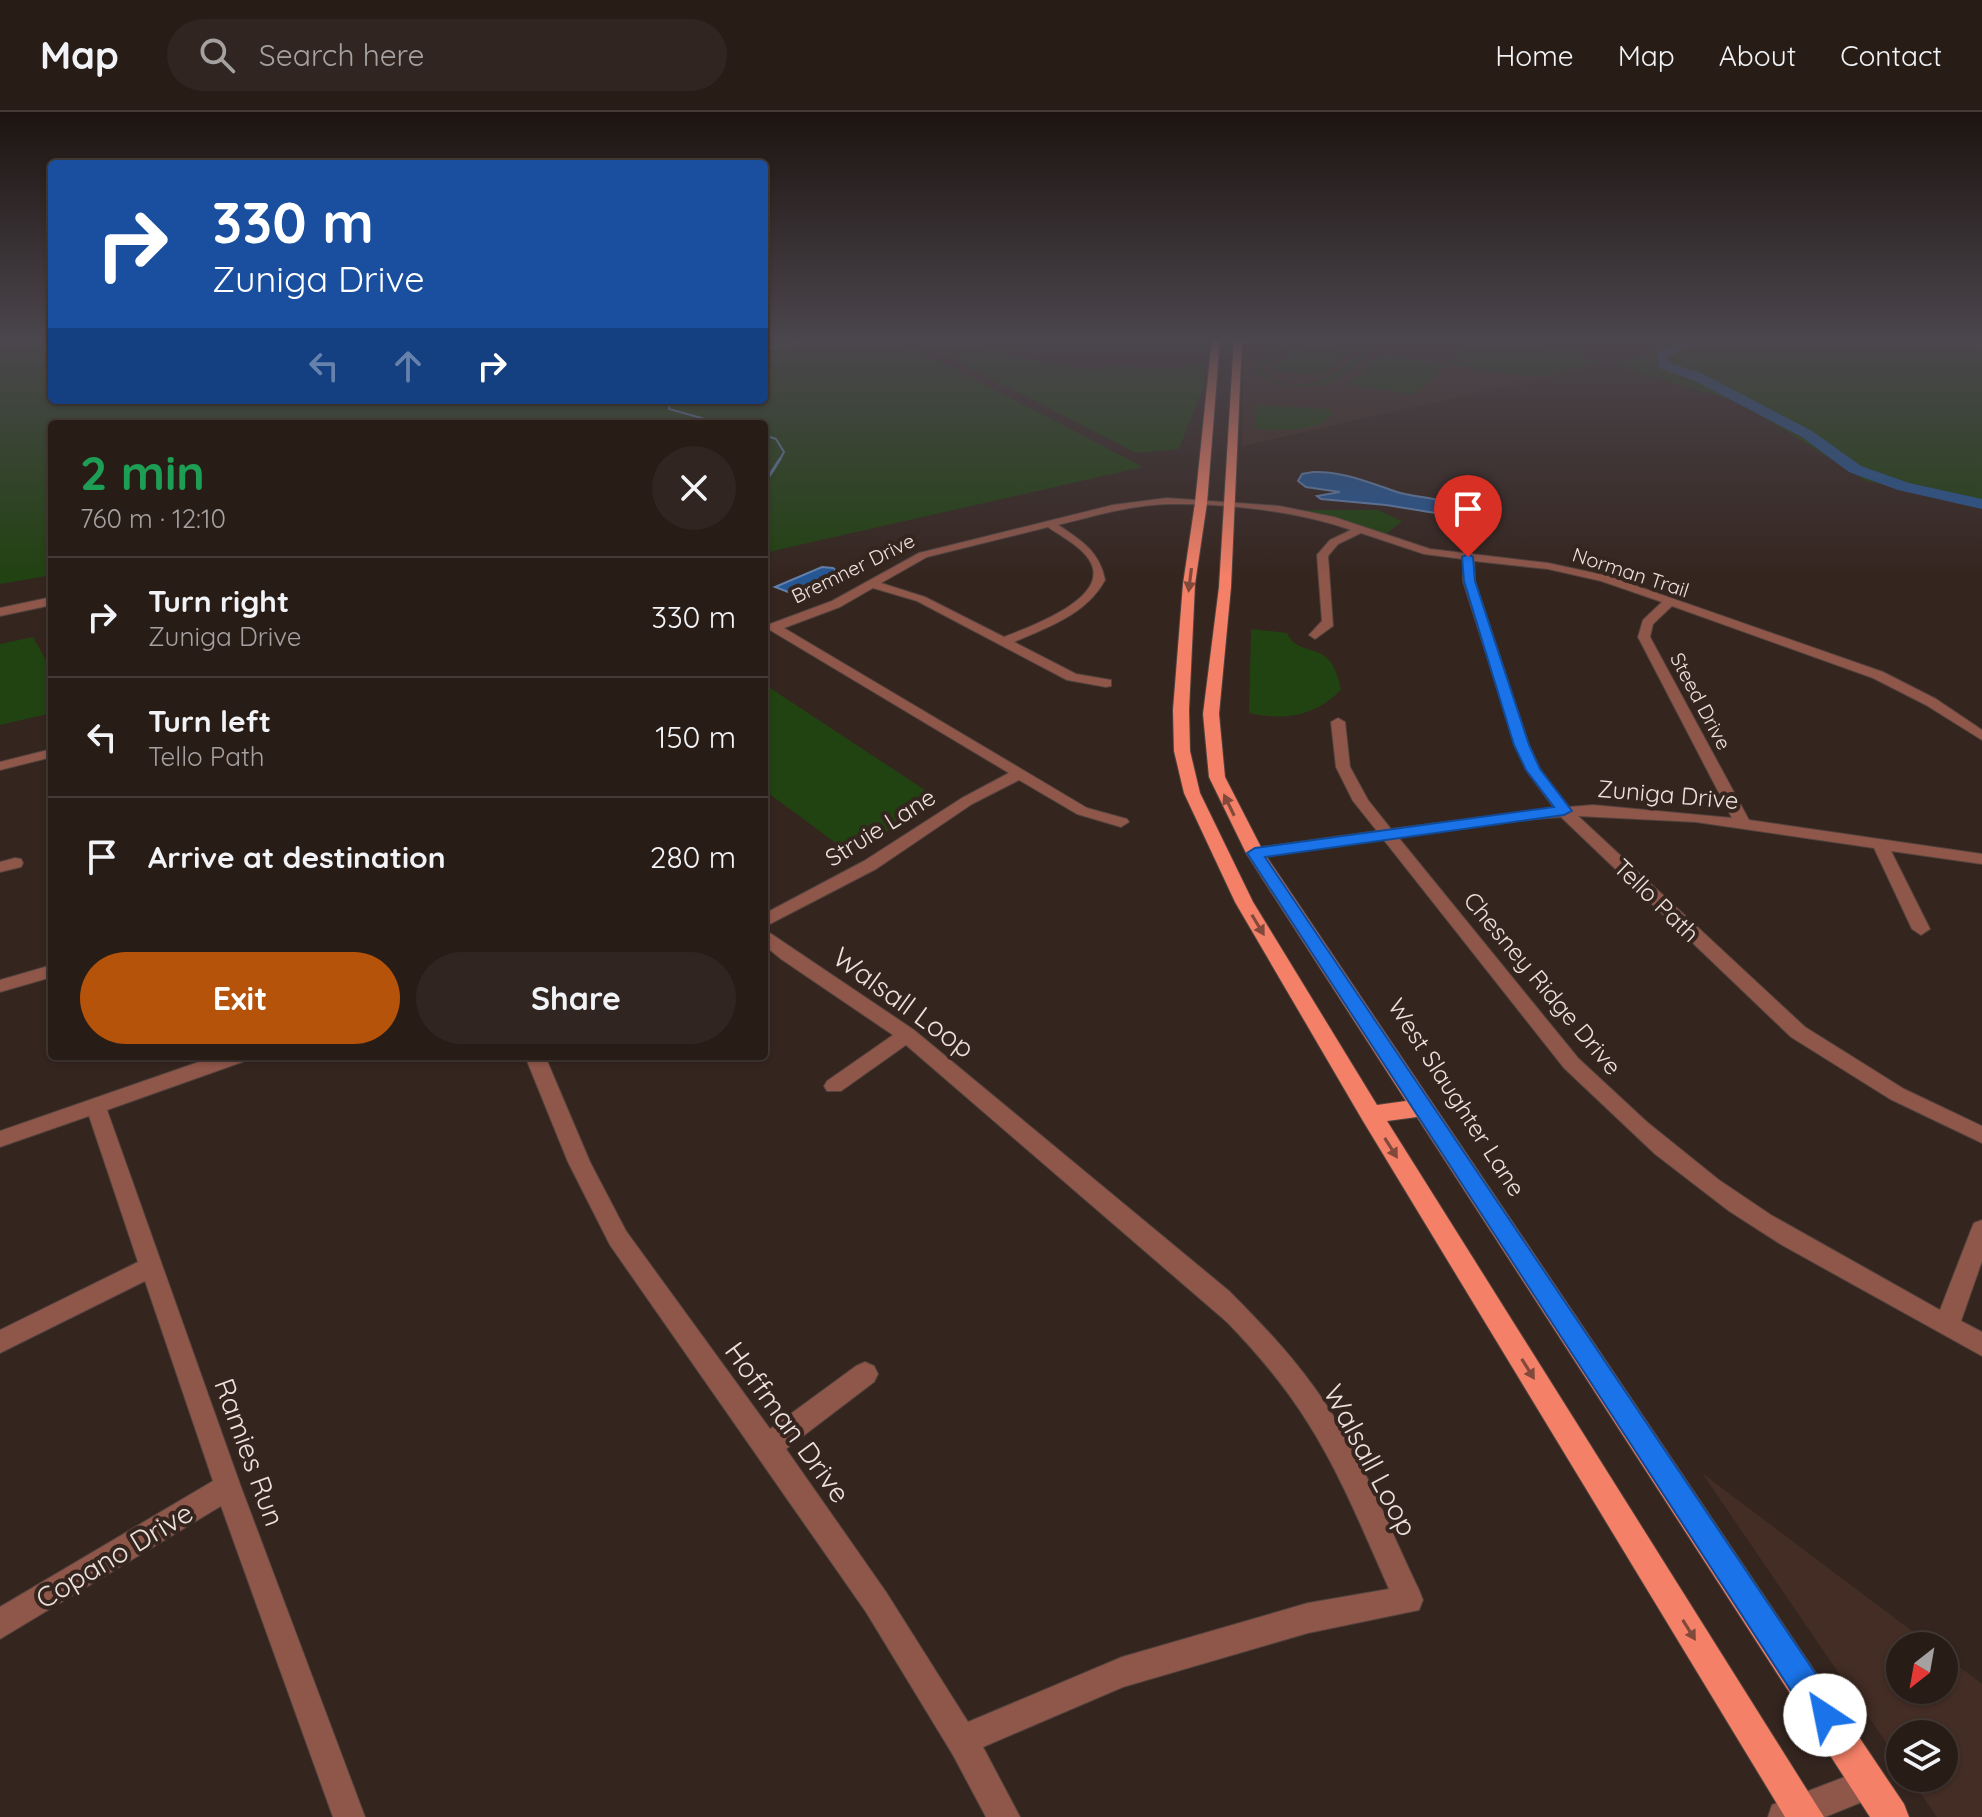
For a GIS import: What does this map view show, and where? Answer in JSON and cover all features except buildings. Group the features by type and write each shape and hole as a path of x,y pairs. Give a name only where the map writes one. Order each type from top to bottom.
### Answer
{"main road":[{"path":"1209,419 1189,584 1183,679 1182,751 1192,793 1244,902 1797,1815"},
{"name":"West Slaughter Lane","path":"1233,419 1225,587 1213,682 1213,757 1217,777 1255,853 1891,1817"},
{"path":"1183,679 1213,682"},
{"path":"1371,1115 1423,1107"}],"street":[{"name":"Bremner Drive","path":"1121,822 1082,811 774,627 836,604 923,555 1139,503 1201,503"},
{"name":"Norman Trail","path":"1201,503 1307,513 1407,546 1569,569 1604,578 1878,675 1931,702 1982,736"},
{"path":"1004,642 1076,608 1088,599 1099,582 1099,565 1090,550 1049,523"},
{"path":"1315,635 1327,626 1328,621 1322,555 1334,542 1361,529"},
{"name":"Tello Path","path":"1468,557 1469,581 1522,745 1533,770 1564,811 1769,1008 1798,1032 1897,1094 1982,1135"},
{"path":"871,584 921,599 1072,677 1106,683"},
{"path":"0,612 48,602"},
{"name":"Steed Drive","path":"1669,602 1647,623 1644,637 1743,824"},
{"name":"Chesney Ridge Drive","path":"1338,722 1346,777 1387,835 1571,1063 1631,1122 1701,1179 1763,1222 1982,1345"},
{"path":"0,766 48,754"},
{"name":"Struie Lane","path":"768,919 870,865 967,801 1019,774"},
{"name":"Zuniga Drive","path":"1255,853 1564,811 1643,812 1982,859"},
{"path":"1880,844 1921,929"},
{"name":"Walsall Loop","path":"768,938 787,955 907,1035 1221,1299 1252,1330 1287,1370 1328,1432 1409,1600 1308,1618 1122,1672 964,1739"},
{"path":"0,986 48,972"},
{"path":"834,1086 907,1035"},
{"path":"0,1139 227,1060"},
{"name":"Hoffman Drive","path":"537,1060 579,1166 605,1219 901,1637 964,1739 1004,1817"},
{"name":"Ramies Run","path":"96,1106 228,1487 349,1817"},
{"path":"1947,1325 1982,1230"},
{"path":"0,1342 151,1267"},
{"path":"767,1447 865,1374"},
{"name":"Copano Drive","path":"0,1624 228,1487"},
{"path":"1797,1815 1868,1784"}],"shaded area":[{"path":"1243,419 1363,419 1242,446"},
{"path":"1702,1473 1913,1632 1886,1632 1886,1704 1958,1704 1958,1666 1982,1684 1982,1817 1937,1817 1920,1792 1958,1792 1958,1720 1886,1720 1886,1742"}],"green space":[{"path":"0,419 1050,419 1143,467 768,552 768,420 48,420 48,576 0,584"},
{"path":"1069,419 1191,419 1179,449 1136,453"},
{"path":"1256,419 1328,419 1309,428 1256,429"},
{"path":"1766,419 1982,419 1982,503 1866,481"},
{"path":"1304,510 1378,510 1402,521 1385,535 1340,518"},
{"path":"1251,629 1287,633 1300,646 1323,655 1337,673 1341,690 1321,706 1299,714 1275,716 1249,713"},
{"path":"33,637 48,664 48,714 0,725 0,644"},
{"path":"768,687 937,798 852,855 768,793"}],"water":[{"path":"1313,472 1346,476 1397,492 1444,501 1469,513 1460,517 1321,499 1317,496 1340,492 1306,487 1298,481 1302,474"},
{"path":"822,567 833,568 842,575 801,597 775,587"}],"waterway":[{"path":"703,419 709,420"},
{"path":"1777,419 1807,434 1855,469 1904,487 1982,504"},
{"path":"768,436 776,439 784,452 779,461"},
{"path":"768,478 780,459"}],"route":[{"path":"1468,557 1469,581 1528,761 1564,811 1255,853 1825,1715"}]}
